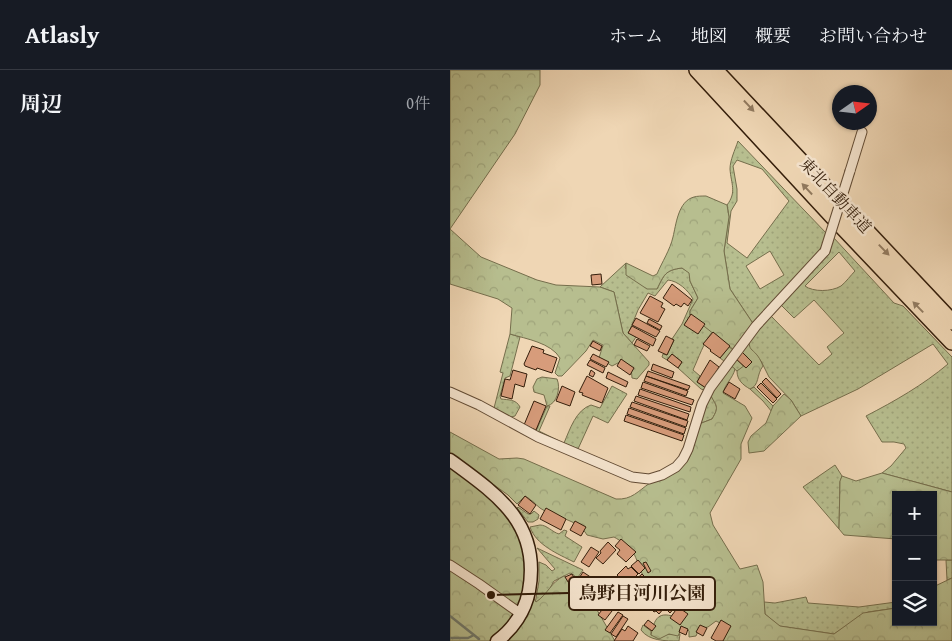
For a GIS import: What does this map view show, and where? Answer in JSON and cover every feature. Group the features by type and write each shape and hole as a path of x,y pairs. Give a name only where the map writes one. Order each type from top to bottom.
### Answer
{"highway":[{"name":"東北自動車道","path":"696,70 952,342"},
{"name":"東北自動車道","path":"715,70 952,322"}],"street":[{"path":"450,392 479,405 538,437 632,478 649,479 670,472 683,459 688,449 702,404 710,388 756,326 825,250 862,132"},
{"path":"450,460 488,488 498,498 521,527 528,542 531,578 527,598 521,614 497,641"},
{"path":"450,565 521,614"}],"green space":[{"path":"450,70 540,70 540,85 515,134 450,229"},
{"path":"738,141 827,234 821,252 754,325 730,289 724,251 729,217 727,205 733,192 730,166","holes":["737,160 762,169 789,201 747,258 727,243 731,211 737,201 733,166","770,251 784,275 760,289 746,266"]},
{"path":"706,196 727,205 729,217 724,251 730,289 754,325 750,346 763,366 757,382 750,389 741,382 737,371 749,362 690,315 690,311 698,298 690,281 689,273 682,268 668,272 657,289 647,289 626,275 626,263 653,276 657,274 670,247 677,220 684,203 695,197"},
{"path":"450,229 481,257 537,280 556,285 600,287 614,292 623,333 649,362 649,365 637,379 632,378 631,366 622,361 612,366 599,358 603,345 593,340 586,351 562,376 558,376 555,373 560,358 556,353 538,342 510,334 512,308 498,299 450,284"},
{"path":"833,237 894,303 903,306 952,357 952,492 882,473 891,466 906,448 904,444 882,442 866,416 929,379 948,364 933,344 858,389 801,416 791,400 769,377 761,361 750,349 748,342","holes":["839,252 855,271 845,283 837,288 827,290 817,290 805,286","814,300 844,333 827,347 832,354 819,365 771,316 781,305 794,318"]},
{"path":"626,263 625,268 657,289 664,277 672,270 682,268 690,273 690,281 698,298 690,311 690,315 712,332 693,370 700,376 697,382 706,388 704,390 678,368 682,362 672,354 667,360 662,357 663,354 667,355 674,340 672,339 682,324 693,299 686,289 679,284 668,280 655,296 648,293 638,310 629,332 636,337 632,343 623,333 614,292 600,287"},
{"path":"510,334 520,337 510,376 505,378 500,396 501,399 514,401 520,407 515,416 511,417 494,408 503,373 500,372"},
{"path":"729,347 739,354 736,358 744,367 737,371 720,358"},
{"path":"729,364 735,369 723,393 745,406 752,418 741,444 741,459 710,513 713,525 740,569 757,565 763,582 765,614 780,626 834,634 863,613 892,609 892,626 937,626 937,585 952,578 952,641 719,641 724,625 716,621 708,627 699,629 696,636 689,637 689,631 686,628 681,630 678,636 669,634 659,639 651,635 657,619 660,616 668,615 681,619 683,612 675,604 672,599 673,594 665,584 660,588 645,579 633,552 627,546 614,537 603,539 587,535 578,525 546,512 525,496 517,504 508,495 450,453 450,432 499,459 524,459 616,499 622,499 676,470 685,463 692,450 699,424 712,419 716,411 716,406 710,394"},
{"path":"542,377 557,379 558,383 556,399 547,406 544,395 534,392 533,387 537,379"},
{"path":"612,386 627,394 608,423 593,416 578,449 564,443 571,426 581,411 591,405 600,408"},
{"path":"754,387 773,406 772,412 750,389"},
{"path":"710,394 716,406 716,411 712,419 699,424"},
{"path":"784,394 791,400 801,416 764,451 749,453 748,442 751,436 766,423 773,406"},
{"path":"547,406 550,406 539,431 559,441 536,431"},
{"path":"835,465 842,476 840,482 839,529 803,487"},
{"path":"450,467 490,498 515,526 523,548 526,581 536,602 556,581 564,576 575,585 597,610 615,641 450,641"},
{"path":"882,473 952,492 952,560 937,560 937,491 892,491 892,539 844,535 839,529 840,481 842,476 856,481"},
{"path":"518,507 528,514 534,511 539,515 538,519 528,522"},
{"path":"540,525 559,534 564,530 567,531 565,536 582,547 574,562 548,548 537,539 530,527"},
{"path":"537,548 583,570 576,580 574,575 570,573 554,581 548,592 535,604 539,581 539,562 546,565 552,571 555,569"},
{"path":"946,560 952,560 952,578 947,580"},
{"path":"806,597 808,603 859,607 892,603 892,609 868,612 834,634 779,626 765,614 764,602 775,603"},
{"path":"643,625 651,631 651,635 680,634 679,641 663,640 648,636 641,630"}],"building":[{"path":"601,274 602,284 592,285 591,275"},
{"path":"672,284 692,300 688,306 684,303 681,307 676,304 674,306 663,298"},
{"path":"650,296 663,303 661,307 665,309 658,322 640,313"},
{"path":"691,314 705,324 698,334 684,325"},
{"path":"636,318 660,331 656,337 632,325"},
{"path":"649,319 662,326 660,330 647,323"},
{"path":"632,326 656,339 653,346 628,333"},
{"path":"713,332 730,346 720,358 703,344"},
{"path":"666,336 674,340 667,355 658,351"},
{"path":"637,339 650,346 647,351 634,345"},
{"path":"593,341 602,346 600,351 590,346"},
{"path":"532,346 544,350 543,353 557,358 552,373 525,366 524,364"},
{"path":"741,351 752,362 746,368 735,358"},
{"path":"593,354 609,362 606,367 590,359"},
{"path":"672,354 682,362 678,368 667,360"},
{"path":"621,359 634,368 630,375 617,366"},
{"path":"590,360 605,368 603,373 587,365"},
{"path":"710,360 719,367 706,388 697,382"},
{"path":"653,364 674,372 672,378 651,370"},
{"path":"513,370 527,374 524,387 515,384 512,399 501,396 505,379 510,380"},
{"path":"591,370 595,373 593,377 589,375"},
{"path":"648,371 690,386 688,390 646,376"},
{"path":"608,372 628,382 626,387 606,378"},
{"path":"587,376 608,388 602,403 579,392"},
{"path":"646,376 688,391 686,396 644,381"},
{"path":"766,378 781,394 777,398 762,382"},
{"path":"643,382 694,400 692,405 641,388"},
{"path":"729,382 740,389 735,399 723,392"},
{"path":"761,383 777,399 773,403 757,387"},
{"path":"562,386 575,392 570,406 556,401"},
{"path":"640,389 691,407 690,412 638,395"},
{"path":"636,396 689,414 687,420 634,401"},
{"path":"534,401 546,406 536,430 524,425"},
{"path":"632,402 688,421 686,427 630,407"},
{"path":"629,408 686,428 684,434 627,414"},
{"path":"626,415 684,435 682,441 624,421"},
{"path":"525,496 536,505 530,514 518,505"},
{"path":"546,508 566,519 561,530 540,519"},
{"path":"575,521 586,527 581,536 570,530"},
{"path":"621,539 636,552 626,562 617,554 620,550 615,546"},
{"path":"608,542 616,550 603,564 596,558"},
{"path":"591,547 599,552 589,567 581,562"},
{"path":"638,560 645,568 639,574 631,566"},
{"path":"646,562 651,571 648,573 643,563"},
{"path":"626,566 628,569 631,567 638,574 627,585 617,575"},
{"path":"583,572 592,578 584,589 576,583"},
{"path":"572,574 576,581 570,585 565,577"},
{"path":"642,574 652,584 644,591 634,581"},
{"path":"654,588 669,602 659,614 656,611 654,612 644,600"},
{"path":"612,597 619,602 605,620 598,615"},
{"path":"671,603 675,607 670,613 666,609"},
{"path":"678,607 688,614 680,625 670,618"},
{"path":"618,612 623,615 610,633 605,630"},
{"path":"623,616 628,619 616,637 611,634"},
{"path":"648,620 656,626 652,631 644,625"},
{"path":"721,620 731,626 723,641 716,641 711,638"},
{"path":"700,625 707,628 703,636 696,632"},
{"path":"628,626 638,633 633,641 614,641 622,629 625,631"},
{"path":"681,626 688,629 686,635 679,632"}],"waterway":[{"path":"450,616 479,639"},
{"path":"450,638 468,638 474,635"}],"place":[{"name":"鳥野目河川公園","path":"491,595"}]}
